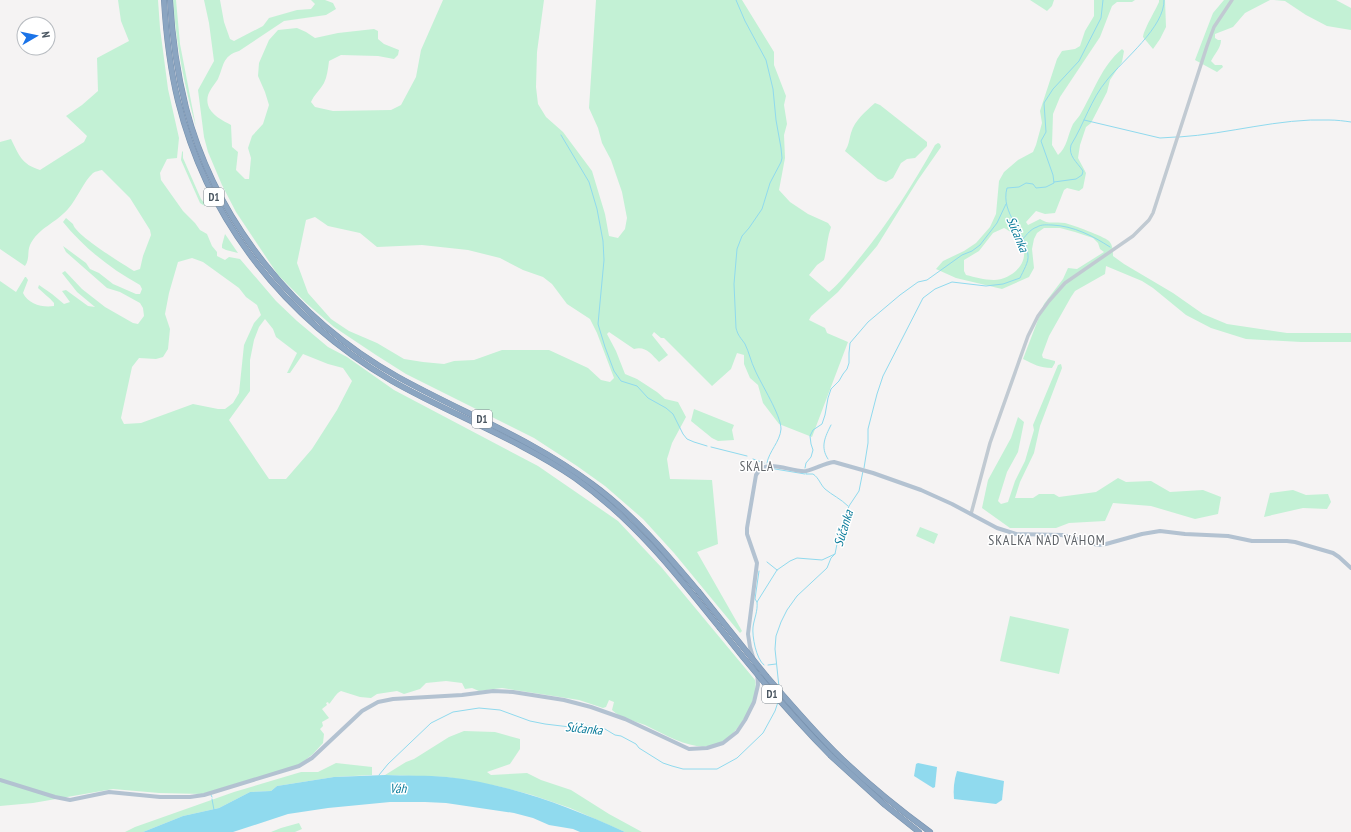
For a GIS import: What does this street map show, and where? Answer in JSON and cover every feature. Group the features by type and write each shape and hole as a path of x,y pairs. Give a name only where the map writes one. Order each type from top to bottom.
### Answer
{"highway":[{"name":"D1","path":"164,0 174,84 184,124 198,164 214,198 232,228 256,263 279,291 317,328 338,345 394,382 517,443 590,489 635,528 667,564 781,704 831,756 885,805 919,832"},
{"name":"D1","path":"170,0 175,50 182,92 191,126 204,161 223,202 237,226 260,259 288,292 325,326 367,358 396,376 490,422 550,455 593,484 634,519 651,536 677,565 780,693 835,752 888,800 930,832"}],"main road":[{"path":"0,780 55,797 70,800 109,792 160,797 190,797 204,795 299,766 312,758 362,711 378,702 392,699 462,695 493,691 513,692 564,700 590,707 625,719 689,749 701,749 716,746 729,739 739,729 752,708 757,691 758,674 750,647 748,630 757,563 747,534 747,528 756,475 761,468 769,466 807,471 832,462 859,469 921,490 997,528 1013,533 1027,535 1062,535 1098,545 1160,531 1228,536 1252,540 1287,540 1333,554 1339,557 1351,568"}],"street":[{"path":"971,514 990,443 1034,322 1049,301 1065,284 1133,236 1149,220 1153,213 1211,34 1232,0"}],"green space":[{"path":"118,0 158,0 168,89 179,138 177,158 167,159 160,173 161,180 183,211 200,230 207,234 212,246 217,252 217,256 225,260 229,257 240,259 276,301 328,347 347,357 394,390 538,466 618,521 662,568 755,680 756,689 752,703 735,731 724,740 712,745 700,746 687,744 619,715 612,710 614,702 609,700 606,707 603,708 579,700 502,688 479,691 472,688 465,689 462,683 446,681 426,683 420,689 404,694 397,691 377,694 371,698 360,697 341,691 329,704 328,702 326,703 327,705 322,709 329,718 322,722 323,726 320,729 324,734 323,743 313,754 299,765 202,794 159,793 113,789 33,803 0,806 0,281 16,292 26,277 28,280 23,293 25,297 41,306 54,306 54,303 38,288 39,285 64,304 70,302 62,291 66,290 88,306 95,307 77,292 62,273 65,271 82,289 105,307 133,323 138,324 144,316 143,308 140,303 120,292 107,288 66,252 63,246 86,263 90,269 99,273 113,284 136,294 140,294 142,289 140,285 98,257 71,232 63,222 66,218 90,242 134,271 140,269 151,235 150,230 130,198 102,170 96,171 87,181 68,209 33,239 29,248 25,266 0,249 0,142 11,139 21,158 29,165 40,170 84,142 87,136 66,116 98,91 97,58 129,41 121,21","holes":["192,258 203,262 239,288 246,297 257,305 261,315 254,323 244,345 239,393 233,403 225,409 193,404 141,423 124,424 121,418 132,367 139,358 156,359 163,357 168,349 170,329 165,314 169,293 178,262","265,319 273,329 276,337 297,353 287,373 290,373 303,354 343,368 352,381 337,410 312,449 286,479 269,479 229,420 250,391 250,360 254,340 259,327"]},
{"path":"173,0 176,0 180,44 196,127 181,64"},
{"path":"204,0 220,0 224,22 230,39 234,41 263,26 269,18 297,10 311,9 315,4 311,0 325,0 333,3 336,9 326,15 284,21 239,51 233,53 224,62 218,79 209,94 207,101 209,108 214,114 231,125 232,147 238,152 236,170 245,179 249,179 251,158 248,148 252,136 263,124 269,105 258,76 259,63 269,40 278,30 297,28 315,38 338,33 374,29 378,31 378,39 384,44 399,50 398,55 394,59 378,56 341,55 329,61 325,81 311,102 315,107 333,111 391,110 401,105 416,77 421,50 443,0 544,0 537,52 536,87 538,104 546,117 563,132 592,171 605,214 609,236 618,238 625,229 627,218 622,192 611,160 602,143 598,128 589,108 596,0 742,0 774,52 774,65 786,96 784,105 787,124 784,135 785,158 779,190 790,202 808,214 828,223 831,227 824,260 817,265 809,275 829,292 837,285 869,247 909,190 935,145 938,143 940,144 941,147 918,180 877,246 838,292 811,316 809,320 825,328 827,333 848,342 812,437 779,424 763,403 758,385 750,378 744,364 744,355 737,353 731,369 712,386 664,338 661,338 654,332 652,335 668,355 659,362 645,350 638,348 634,349 609,332 607,334 616,351 625,374 637,379 665,399 678,402 686,417 672,443 667,459 670,479 712,480 718,544 697,552 742,631 740,633 674,553 643,519 605,486 534,438 406,374 376,355 334,327 306,303 278,275 236,212 222,185 208,152 204,137 198,90 214,61 209,23","holes":["315,217 328,226 360,233 377,247 422,245 468,250 500,258 523,270 543,277 552,284 567,304 590,319 597,333 614,378 610,382 601,380 588,368 549,350 502,350 474,360 454,361 444,364 404,359 377,343 349,331 331,319 308,293 297,263 306,220"]},
{"path":"1030,0 1054,0 1052,6 1047,11"},
{"path":"1094,0 1135,0 1132,2 1117,2 1112,6 1100,37 1060,97 1053,114 1052,145 1058,155 1063,149 1073,124 1080,115 1103,71 1122,49 1124,51 1122,62 1110,80 1107,92 1091,123 1086,127 1080,145 1078,158 1086,173 1083,188 1079,191 1067,188 1064,190 1055,213 1045,214 1036,211 1026,222 1028,225 1040,219 1049,222 1061,222 1101,236 1109,241 1112,246 1113,256 1124,264 1173,293 1203,314 1227,324 1287,333 1351,333 1351,342 1301,342 1246,339 1211,328 1186,315 1142,281 1106,266 1105,274 1075,291 1071,297 1049,336 1042,355 1043,358 1055,361 1055,363 1052,368 1044,367 1023,359 1044,304 1063,279 1068,268 1077,269 1104,252 1100,249 1098,243 1093,238 1060,228 1044,228 1037,233 1034,239 1032,249 1034,268 1029,277 1002,289 956,278 936,269 943,261 964,251 976,243 990,227 996,214 999,181 1004,172 1018,160 1033,152 1036,145 1042,123 1040,111 1057,59 1062,51 1075,49 1080,46 1085,31 1094,16","holes":["1004,228 1013,235 1023,248 1024,254 1020,266 1011,274 1000,279 983,279 966,275 964,271 964,260 979,251 993,233"]},
{"path":"1159,0 1165,0 1166,27 1153,49 1143,37 1145,29"},
{"path":"1224,0 1270,0 1245,13 1233,27 1215,34 1215,38 1221,40 1221,43 1211,61 1215,65 1222,65 1223,67 1217,72 1195,60 1213,13"},
{"path":"1274,0 1336,0 1351,8 1351,30 1327,26 1306,15 1285,1"},
{"path":"875,103 880,105 927,142 927,146 915,158 907,159 901,163 893,178 886,182 878,179 845,151 855,124"},
{"path":"183,151 183,158 201,199 207,206 200,203 181,160"},
{"path":"225,234 238,253 222,248"},
{"path":"1061,364 1062,368 1040,426 1034,453 1020,482 1015,498 1033,498 1039,494 1054,494 1059,497 1096,492 1118,478 1126,482 1151,481 1170,492 1203,490 1221,497 1218,514 1195,519 1151,506 1113,503 1105,521 1069,523 1056,528 1010,528 982,508 988,480 1011,438 1018,417 1024,422 1018,452 1007,472 998,501 1001,504 1008,502 1015,481 1025,461 1034,430 1033,425 1058,365"},
{"path":"694,409 734,425 732,430 734,440 718,441 712,438 691,421"},
{"path":"1293,490 1306,495 1328,494 1331,502 1327,509 1303,508 1264,517 1270,493"},
{"path":"920,527 938,534 934,544 916,536"},
{"path":"1010,616 1069,629 1059,674 1000,661"},
{"path":"464,731 495,732 520,739 520,749 510,764 487,772 491,775 527,773 541,780 571,790 609,814 642,832 625,832 570,808 532,795 497,786 447,777 385,775 449,737"},
{"path":"336,763 372,767 372,775 334,777 277,786 271,791 250,792 219,808 183,816 143,832 125,832 135,827 234,792 301,772 318,772"},
{"path":"299,823 302,829 295,832 271,832 281,828"}],"water":[{"path":"918,763 937,767 935,787 933,788 914,776 916,764"},
{"path":"957,771 1004,781 1002,800 996,804 954,799 954,785"},
{"name":"Váh","path":"385,775 447,777 493,785 538,797 582,813 625,832 580,832 573,829 549,825 533,818 514,813 446,803 390,802 328,808 288,814 233,832 143,832 183,816 219,808 250,792 271,791 277,786 334,777"}],"waterway":[{"path":"736,0 745,21 766,60 773,89 782,158 770,183 762,209 742,236 737,249 734,284 736,328 748,350 754,367 780,423 780,434 767,463"},
{"name":"Súčanka","path":"864,468 868,443 868,429 883,376 923,298 935,289 952,282 986,286 1003,284 1020,278 1027,264 1028,255 1023,238 1007,206 1007,188 1019,187 1026,183 1033,184 1036,188 1046,187 1054,183 1053,175 1041,141 1046,132 1044,103 1053,89 1079,61 1101,18 1103,0"},
{"path":"1054,182 1076,179 1082,175 1083,171 1072,156 1070,149 1071,145 1101,87 1151,32 1158,21 1164,0"},
{"path":"1084,120 1160,138 1176,137"},
{"path":"1179,137 1216,133 1292,121 1338,120 1351,122"},
{"path":"561,135 589,182 597,209 603,241 604,260 598,324 614,371 621,381 637,386 648,398 666,408 673,414 687,439 707,446"},
{"path":"805,468 813,450 810,436 813,430 822,424 831,389 839,381 847,369 849,363 850,343 868,322 900,295 918,282 927,280 962,255 972,251 980,245 997,223 1006,204"},
{"path":"1023,239 1029,232 1039,226 1052,225 1068,227 1083,232 1110,247"},
{"path":"828,459 824,450 824,442 831,425"},
{"path":"711,447 747,456"},
{"path":"753,459 764,463"},
{"path":"769,468 805,474"},
{"name":"Súčanka","path":"779,687 775,649 776,636 781,622 797,596 827,568 831,558 835,554 849,506 859,491 863,471"},
{"path":"806,473 813,474 825,489 848,506"},
{"path":"764,665 757,653 753,636 753,627 757,602 777,570 797,558 822,560 835,554"},
{"path":"767,562 777,570"},
{"path":"757,602 755,599 759,571"},
{"path":"768,665 776,664"},
{"name":"Súčanka","path":"379,775 388,764 431,723 453,712 479,708 500,710 530,721 545,724 570,727 586,726 605,729 636,744 639,748 663,763 683,769 717,769 737,758 763,733 775,711 778,702"},
{"path":"212,799 214,810"}],"district":[{"name":"SKALA","path":"757,466"},
{"name":"SKALKA NAD VÁHOM","path":"1047,540"}]}
